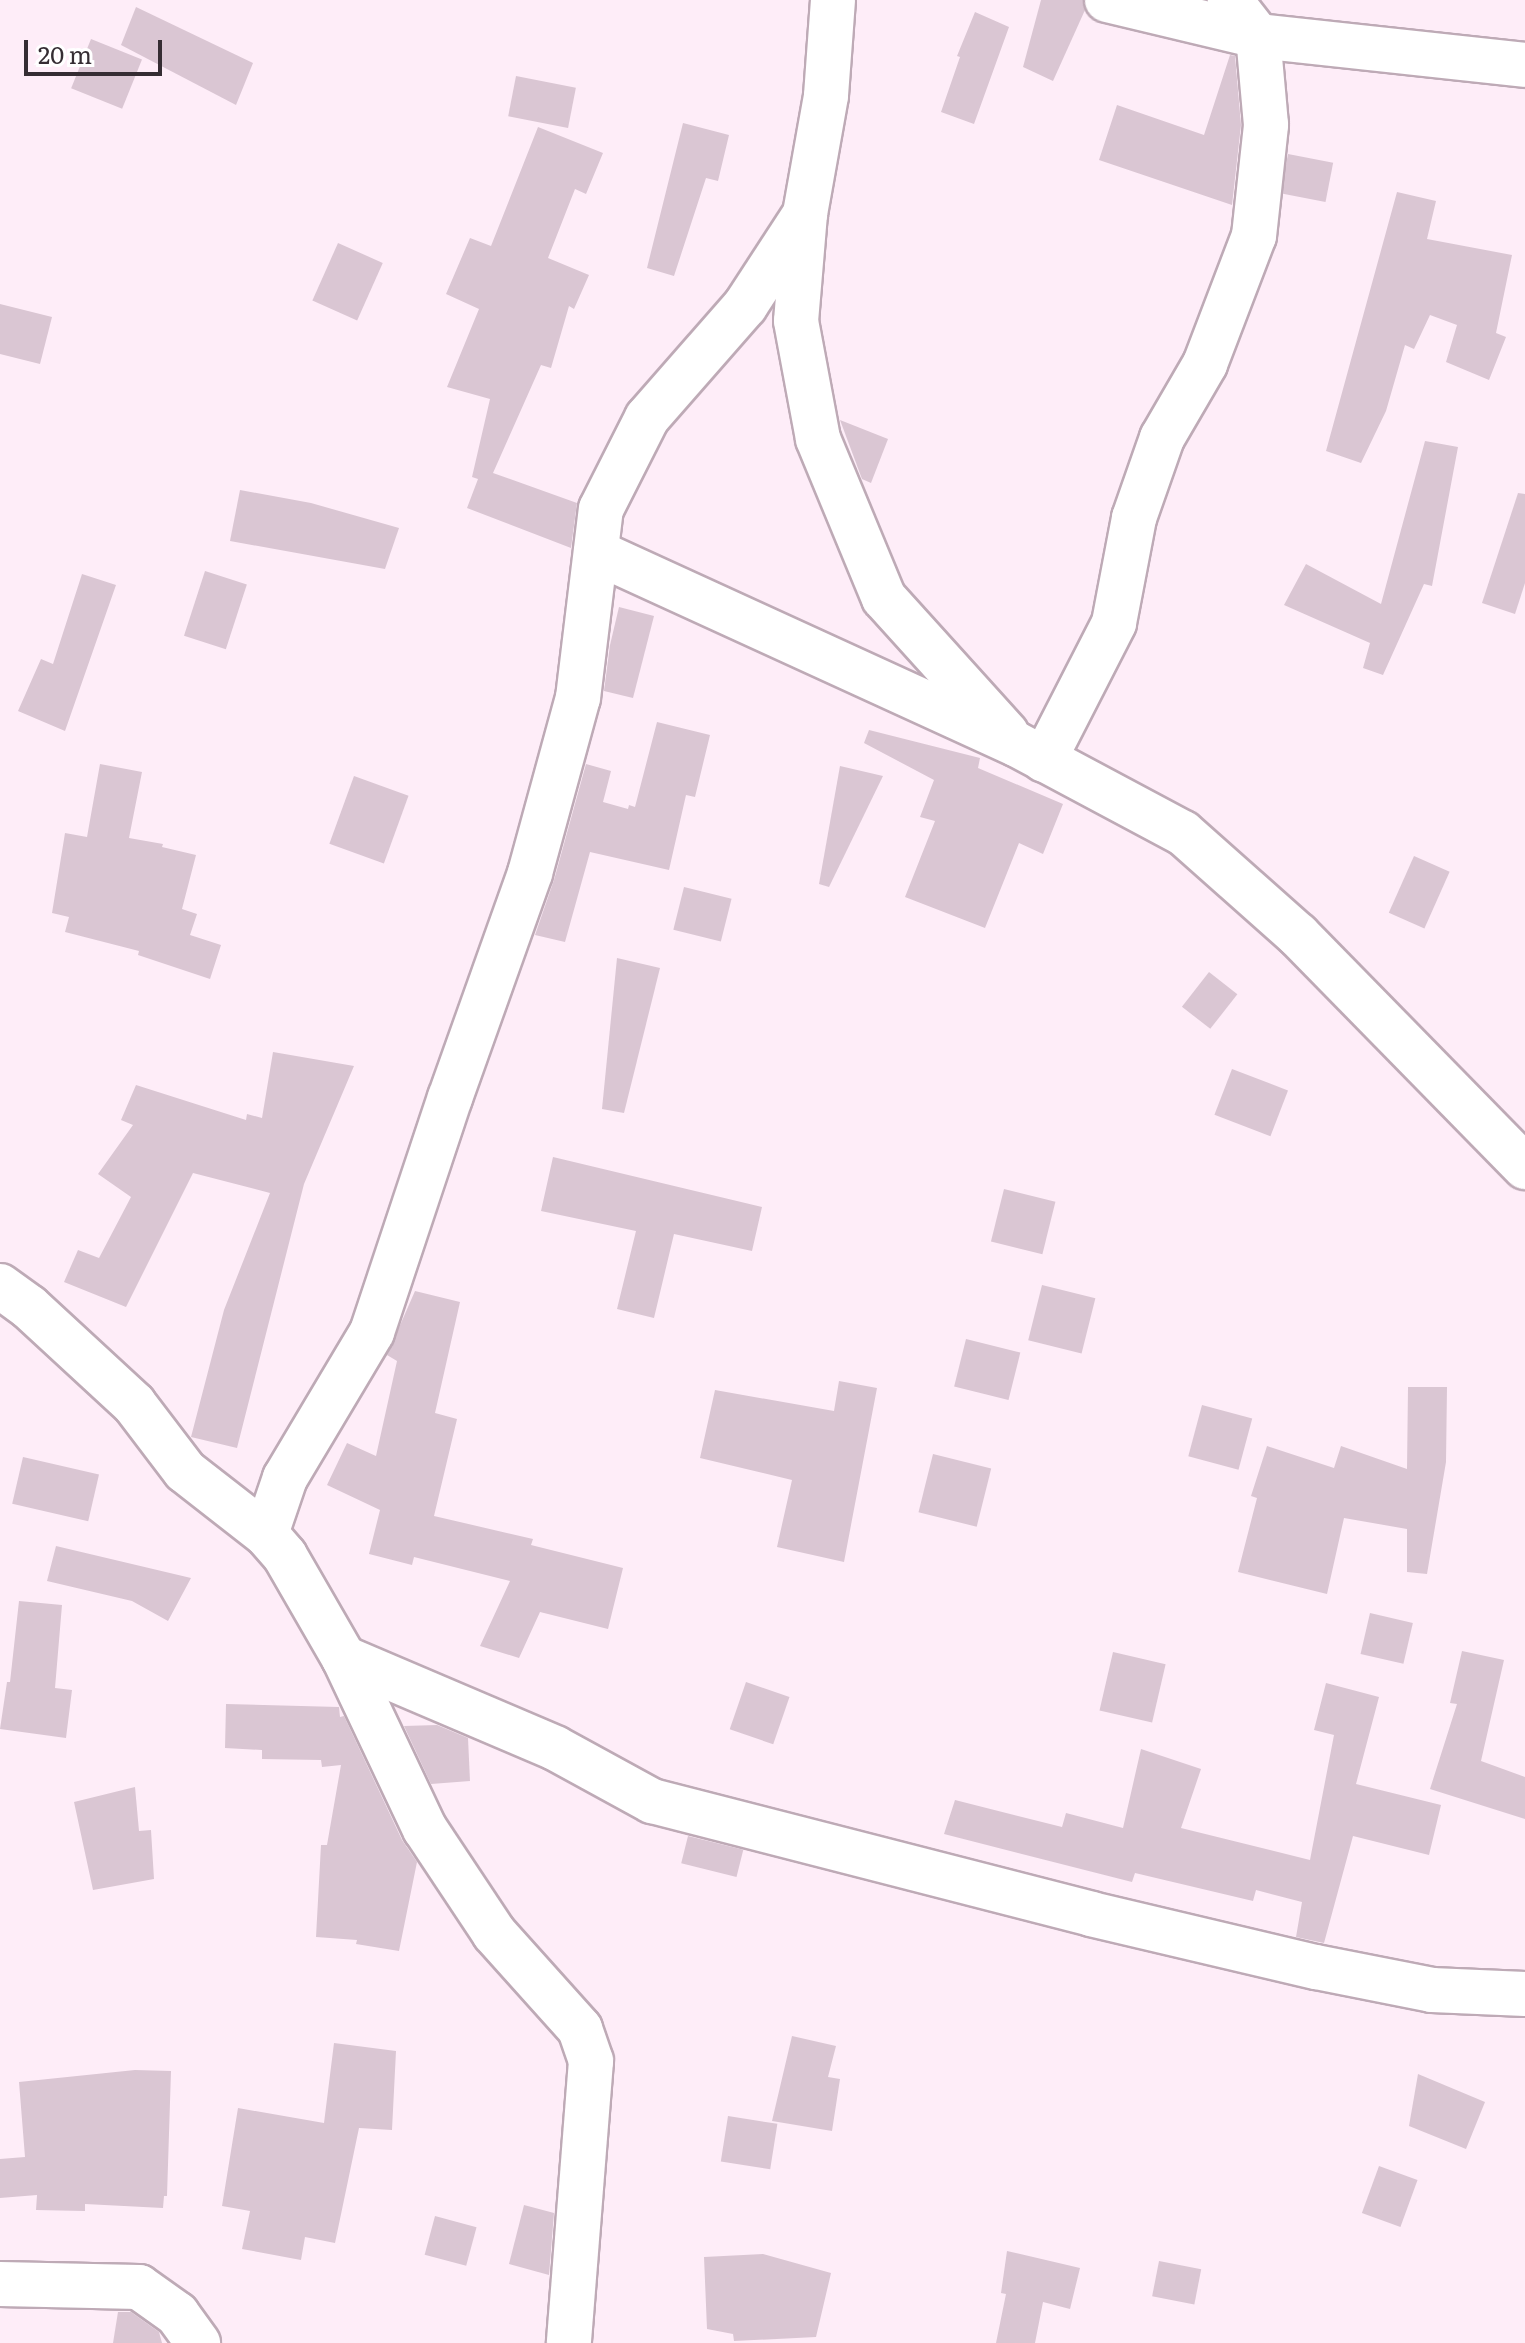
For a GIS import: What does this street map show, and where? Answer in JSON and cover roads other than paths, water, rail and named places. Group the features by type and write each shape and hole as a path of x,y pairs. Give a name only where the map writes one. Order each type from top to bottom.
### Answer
{"street":[{"path":"833,0 826,96 805,214 796,321 818,439 884,598 1030,752"},
{"path":"1107,0 1258,36 1525,65"},
{"path":"1030,752 1114,623 1134,518 1162,438 1205,364 1254,236 1266,125 1258,36 1230,0"},
{"path":"266,1534 285,1478 372,1332 450,1098 530,873 578,698 601,509 647,418 745,306 805,214"},
{"path":"596,552 1030,752 1183,833 1298,935 1525,1167"},
{"path":"0,1286 29,1307 134,1404 185,1471 266,1534 285,1556 344,1658 425,1829 494,1933 580,2029 591,2061 569,2343"},
{"path":"344,1658 555,1748 652,1801 1091,1914 1316,1967 1432,1990 1525,1994"},
{"path":"0,2284 139,2287 181,2333"}]}
